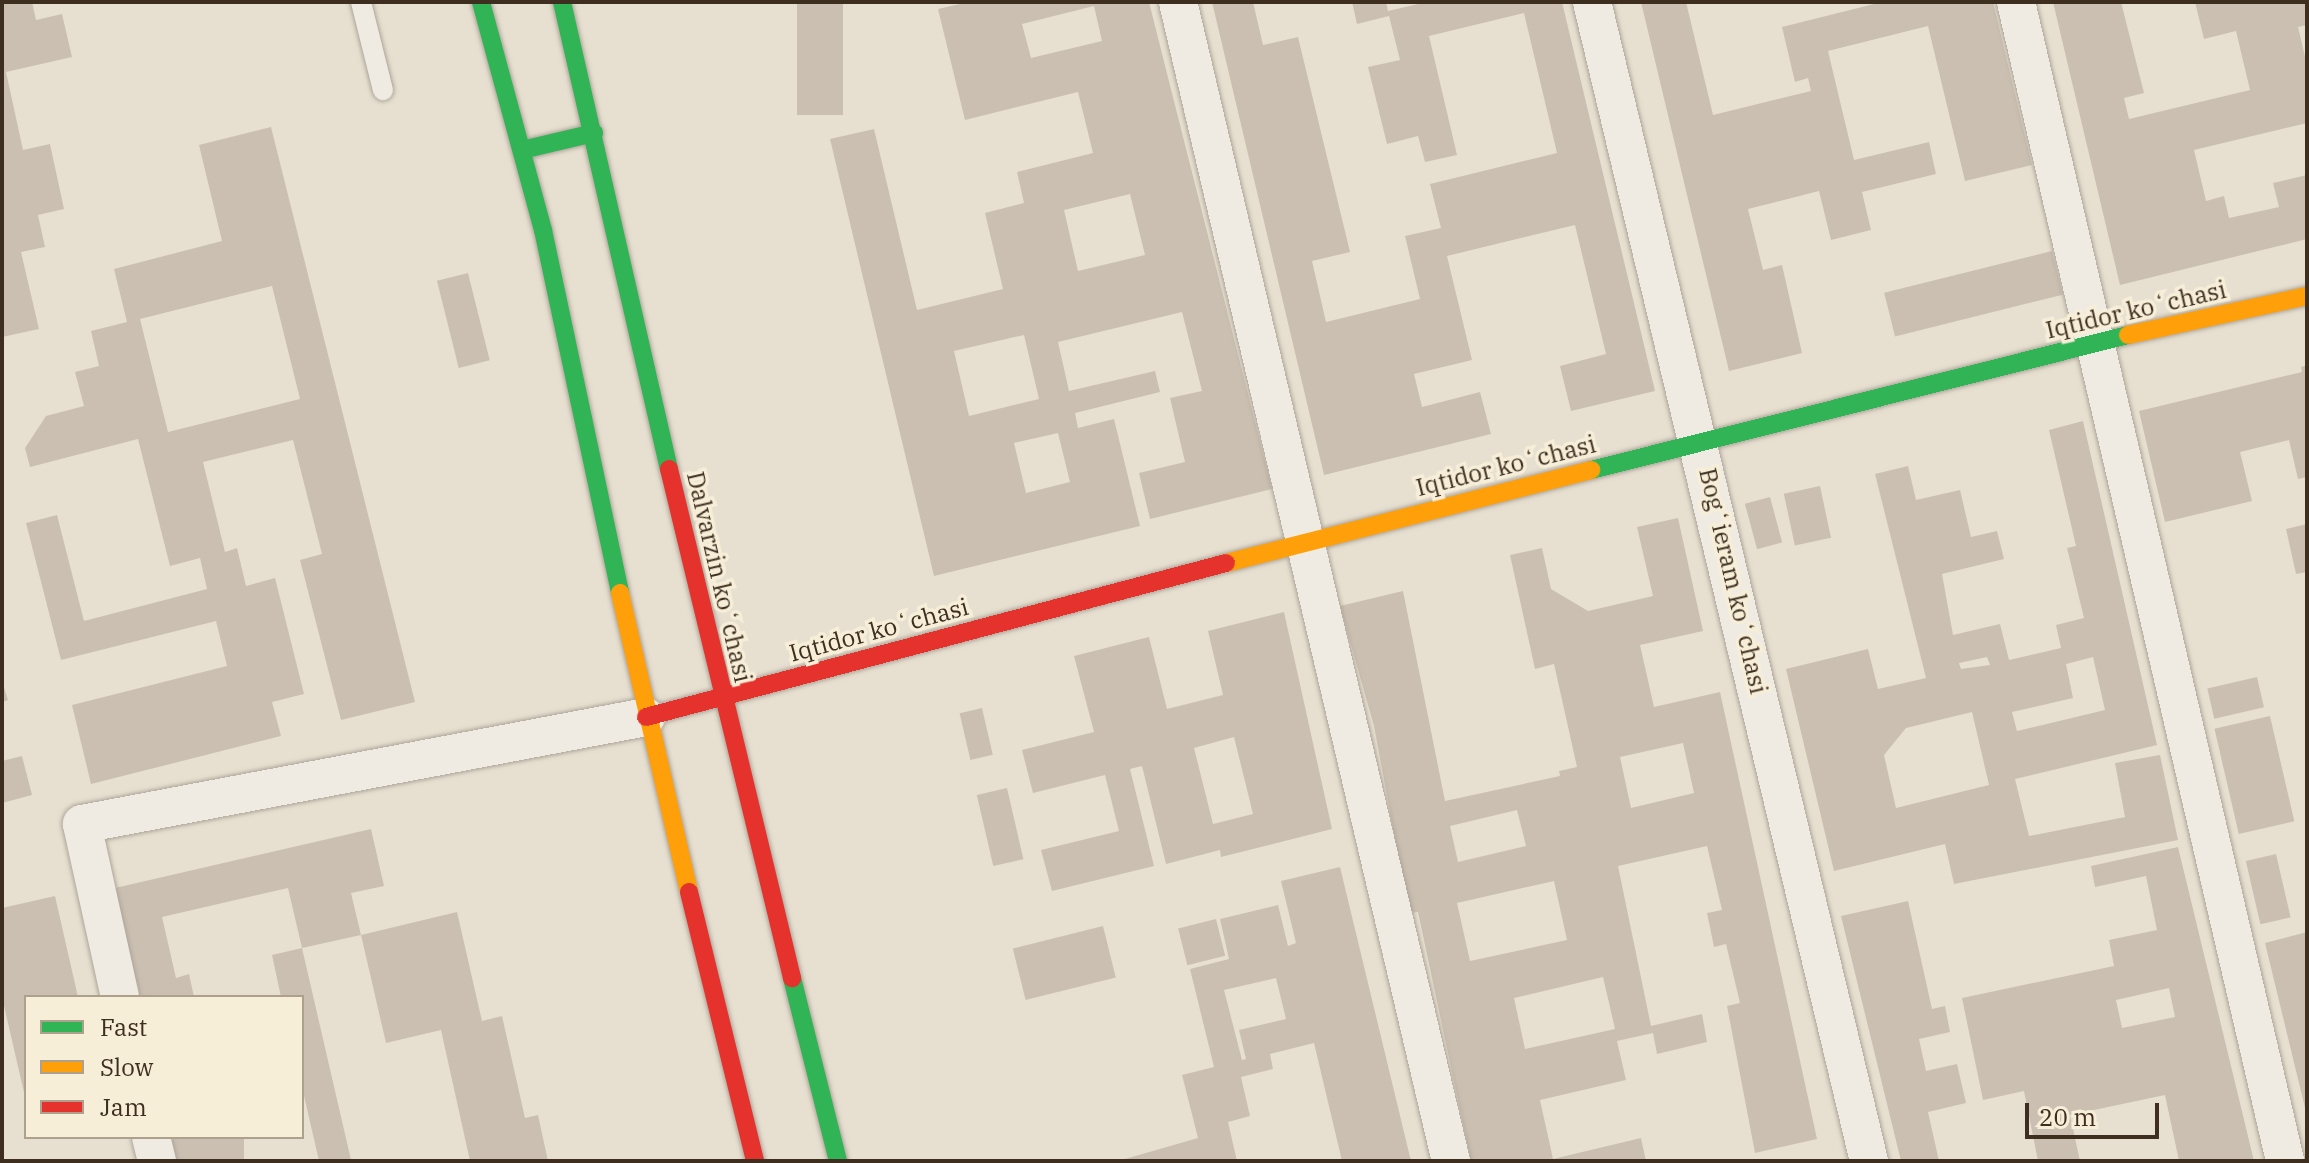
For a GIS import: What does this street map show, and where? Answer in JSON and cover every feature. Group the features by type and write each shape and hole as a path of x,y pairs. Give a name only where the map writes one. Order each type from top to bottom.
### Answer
{"main road":[{"path":"481,2 522,150 646,717 755,1161"},
{"name":"Dalvarzin koʻchasi","path":"562,2 721,697 838,1161"},
{"path":"522,150 594,133"},
{"name":"Iqtidor koʻchasi","path":"646,717 1303,542 2098,342 2307,296"}],"street":[{"path":"1178,2 1451,1161"},
{"name":"Bogʻieram koʻchasi","path":"1592,2 1701,443 1869,1161"},
{"path":"2016,2 2098,342 2285,1161"},
{"path":"120,995 82,824 646,717"},
{"path":"152,1139 157,1161"}],"lane":[{"path":"361,2 383,90"}],"building":[{"path":"2,2 32,2 36,20 62,14 72,57 6,72 23,150 50,144 64,209 38,215 45,247 21,252 39,329 2,337"},
{"path":"797,2 843,2 843,115 797,115"},
{"path":"969,2 1149,2 1272,489 1150,519 1139,473 1185,462 1170,398 1202,391 1182,312 1058,342 1069,391 1155,371 1160,392 1075,413 1078,428 1114,419 1140,526 934,576 830,139 874,129 917,310 1003,289 985,213 1024,203 1017,172 1093,153 1078,92 965,120 938,9","holes":["1094,6 1102,41 1031,58 1022,24","1130,194 1145,255 1078,271 1064,210","1024,335 1039,399 969,416 954,351","1058,433 1070,482 1026,493 1014,443"]},
{"path":"1212,2 1253,2 1263,45 1298,37 1350,252 1312,261 1326,322 1420,299 1405,236 1441,228 1430,184 1557,153 1524,13 1429,36 1457,155 1425,162 1418,136 1387,144 1368,67 1400,60 1389,16 1357,24 1352,2 1386,2 1388,11 1427,2 1562,2 1655,391 1571,411 1560,366 1606,354 1575,225 1447,256 1472,360 1414,374 1422,407 1480,392 1491,434 1324,475"},
{"path":"1641,2 1686,2 1713,115 1811,91 1808,78 1795,82 1782,27 1882,2 1993,2 2032,165 1965,181 1928,26 1828,51 1854,160 1929,142 1936,174 1862,192 1871,230 1831,240 1819,191 1748,209 1763,270 1782,265 1802,353 1729,371"},
{"path":"2053,2 2121,2 2144,93 2124,98 2129,119 2250,90 2236,31 2204,39 2195,2 2307,2 2307,25 2298,27 2307,65 2307,123 2194,150 2206,201 2224,196 2229,218 2279,207 2273,183 2307,175 2307,239 2120,285"},
{"path":"271,127 415,702 341,720 300,560 322,554 293,440 203,462 225,552 237,548 246,586 275,578 304,694 272,702 281,736 91,784 72,705 227,666 216,621 61,660 26,523 57,515 84,621 207,589 200,558 170,566 138,439 30,467 25,448 46,416 84,406 75,372 99,366 91,331 127,322 114,269 222,241 199,145","holes":["272,286 300,399 168,432 140,319"]},
{"path":"2052,251 2063,295 1895,337 1884,293"},
{"path":"468,273 490,360 459,368 437,281"},
{"path":"2307,365 2307,477 2298,479 2289,440 2240,452 2252,501 2165,522 2139,411 2302,372 2301,367"},
{"path":"2083,421 2157,745 2015,779 2029,836 2125,817 2115,763 2160,755 2178,840 1954,884 1945,844 1834,871 1786,669 1868,649 1878,689 1926,678 1875,474 1908,466 1916,500 1960,490 1971,537 1997,531 2004,559 1942,574 1953,635 2000,624 2009,660 2061,648 2056,625 2084,618 2067,548 2076,546 2049,430","holes":["1987,657 1990,665 1961,669 1959,663","2093,657 2105,710 2017,731 2012,712 2073,698 2066,664","1972,712 1989,785 1896,808 1884,755 1906,728"]},
{"path":"1820,486 1831,538 1795,546 1784,494"},
{"path":"1770,497 1782,542 1757,549 1745,504"},
{"path":"1678,518 1703,631 1640,645 1654,707 1720,692 1817,1139 1755,1153 1727,1006 1740,1003 1726,944 1714,947 1707,913 1722,910 1707,846 1618,866 1651,1026 1702,1014 1707,1042 1657,1054 1653,1033 1617,1041 1626,1080 1540,1100 1553,1159 1641,1138 1646,1161 1471,1161 1418,912 1409,913 1374,726 1340,606 1403,591 1445,801 1560,776 1559,771 1577,767 1554,664 1535,669 1510,555 1542,548 1551,589 1588,611 1653,596 1637,527","holes":["1683,743 1694,793 1631,808 1620,757","1517,810 1526,846 1458,862 1450,826","1554,881 1567,940 1470,961 1457,903","1603,977 1615,1029 1525,1049 1514,998"]},
{"path":"2307,524 2307,572 2296,574 2286,529"},
{"path":"1284,612 1332,829 1221,857 1220,850 1166,864 1142,766 1130,769 1154,866 1052,891 1041,850 1119,831 1105,775 1033,793 1022,750 1094,732 1074,656 1149,637 1167,709 1223,695 1208,631","holes":["1234,737 1253,814 1213,824 1194,748"]},
{"path":"2257,677 2264,707 2214,719 2207,688"},
{"path":"2,681 8,700 2,702"},
{"path":"982,708 993,755 970,760 960,713"},
{"path":"2270,716 2294,821 2239,834 2214,729"},
{"path":"22,756 32,795 2,803 2,761"},
{"path":"1007,788 1023,859 993,866 977,795"},
{"path":"371,829 384,886 351,893 361,935 302,948 288,888 162,917 176,978 189,974 194,995 140,995 115,888"},
{"path":"2178,847 2254,1161 2179,1161 2165,1095 2070,1115 2080,1161 2038,1161 2024,1091 1983,1100 1962,998 2114,966 2109,940 2157,930 2146,876 2095,887 2091,866","holes":["2169,988 2175,1017 2122,1028 2116,1000"]},
{"path":"2276,854 2291,917 2260,924 2246,861"},
{"path":"1340,867 1411,1161 1342,1161 1314,1043 1270,1054 1273,1069 1241,1077 1250,1116 1228,1122 1237,1161 1118,1161 1198,1138 1182,1075 1214,1067 1190,969 1229,959 1220,919 1278,905 1288,946 1296,943 1281,881","holes":["1276,978 1286,1019 1239,1030 1246,1059 1242,1060 1224,990"]},
{"path":"55,896 78,995 24,995 24,1093 2,997 2,908"},
{"path":"1908,901 1932,1009 1945,1006 1950,1032 1919,1039 1926,1071 1957,1064 1966,1103 1928,1112 1939,1161 1901,1161 1841,916"},
{"path":"457,912 482,1021 502,1016 525,1118 538,1115 548,1161 470,1161 441,1030 386,1043 361,935"},
{"path":"1216,919 1225,956 1187,965 1178,928"},
{"path":"1103,926 1116,977 1026,1000 1013,948"},
{"path":"2307,932 2307,1112 2306,1112 2265,943"},
{"path":"302,948 351,1160 319,1161 304,1096 304,995 281,995 272,955"},
{"path":"172,1139 244,1139 244,1161 172,1161"}],"traffic: fast":[{"path":"481,2 543,230 620,593"},
{"path":"562,2 669,469"},
{"path":"522,150 594,133"},
{"path":"1591,470 2128,335"},
{"path":"792,978 838,1161"}],"traffic: slow":[{"path":"2128,335 2307,296"},
{"path":"1226,563 1591,470"},
{"path":"620,593 689,892"}],"traffic: jam":[{"path":"669,469 792,978"},
{"path":"646,717 1226,563"},
{"path":"689,892 755,1161"}]}
